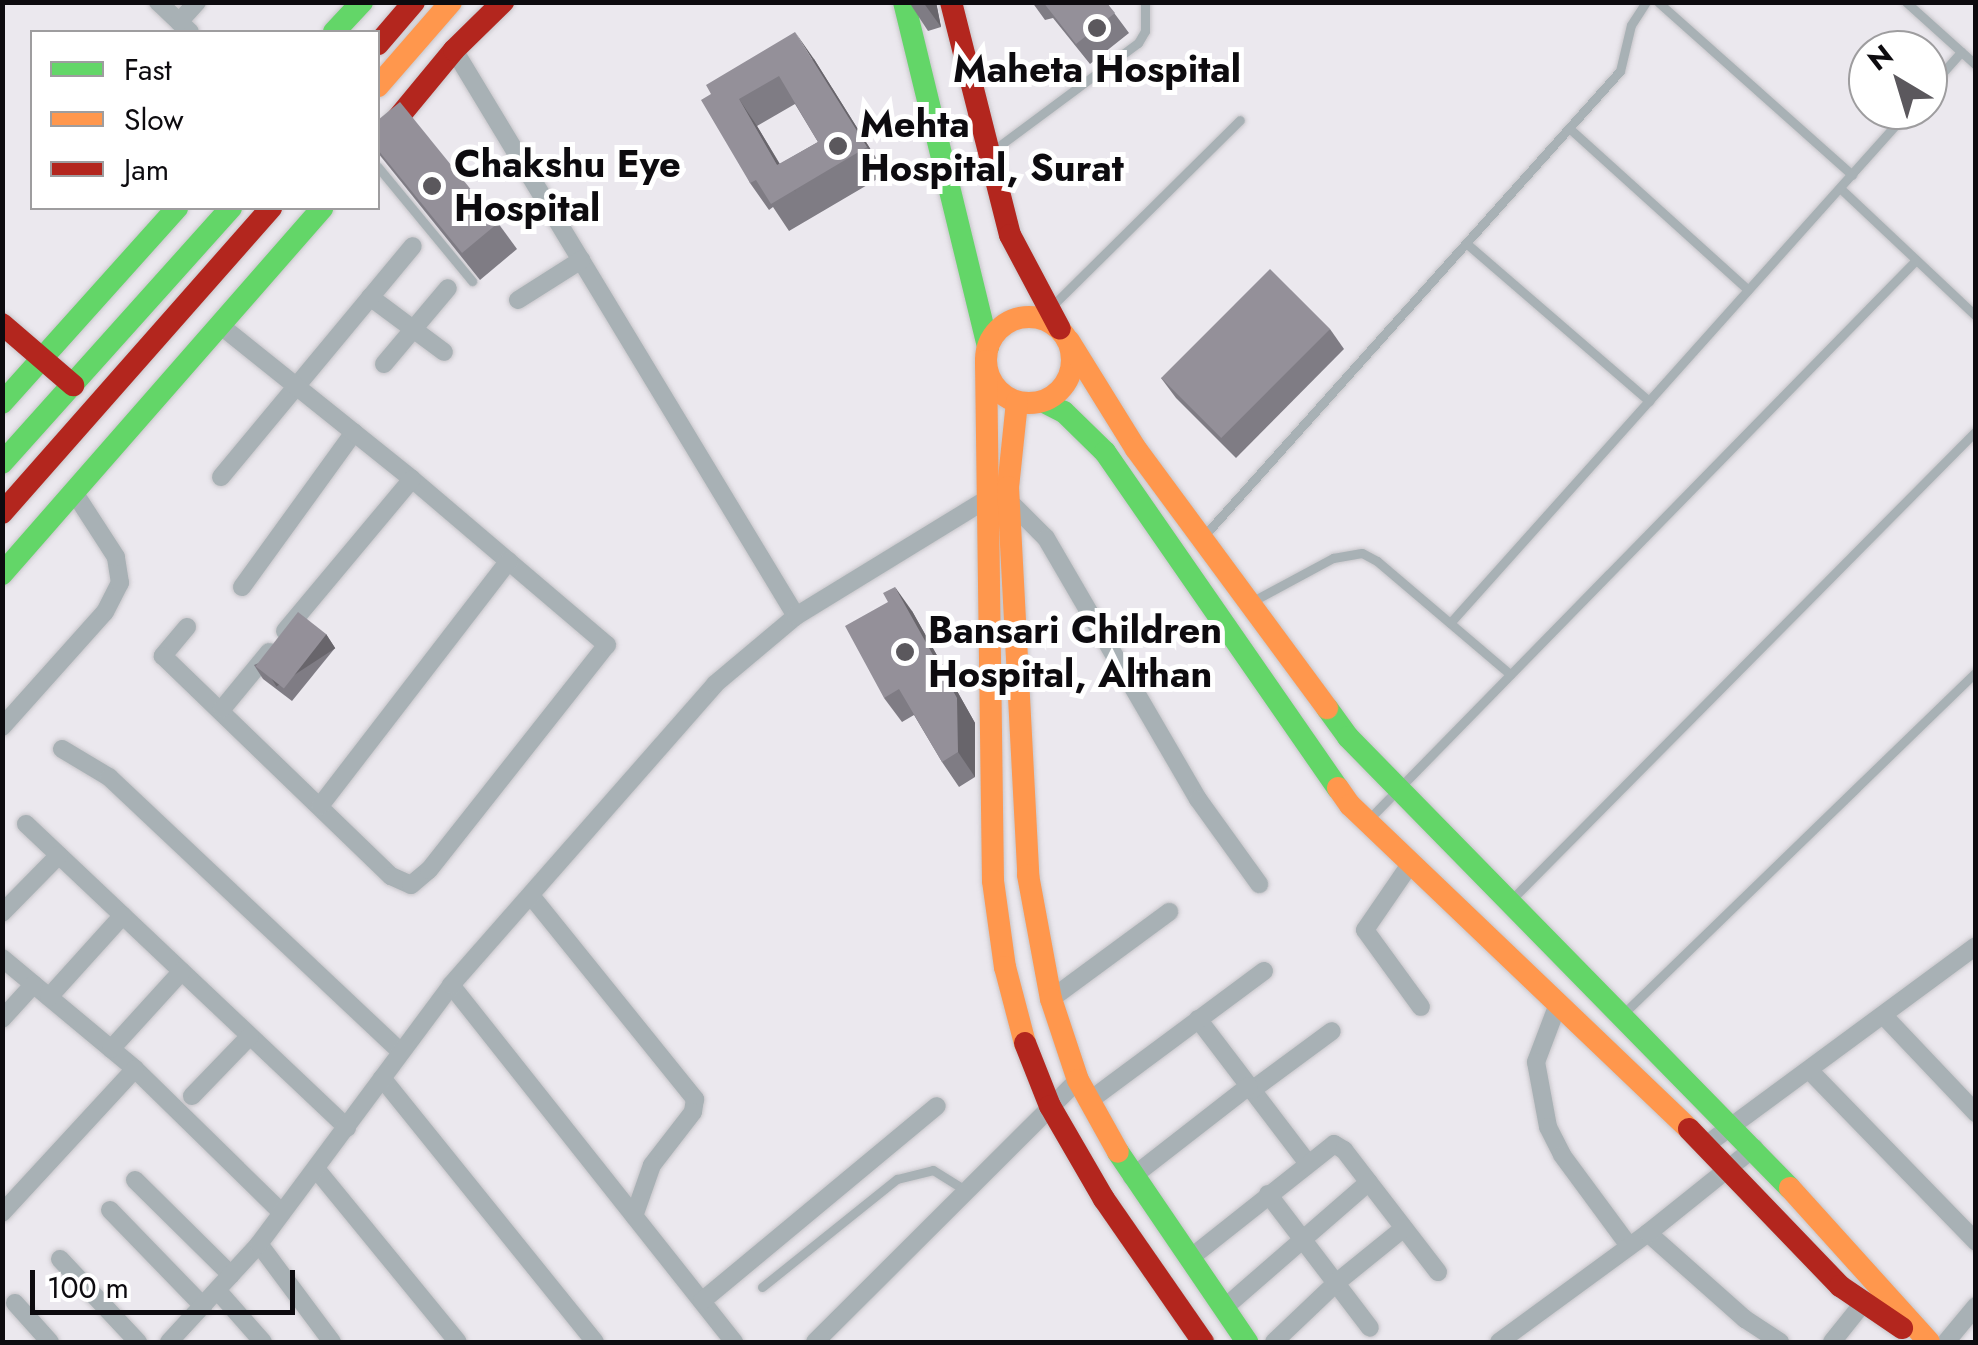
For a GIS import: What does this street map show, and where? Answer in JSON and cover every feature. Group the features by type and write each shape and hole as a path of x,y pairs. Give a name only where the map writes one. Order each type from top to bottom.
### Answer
{"main road":[{"path":"336,30 362,2"},
{"path":"380,42 414,2"},
{"path":"380,84 452,2"},
{"path":"380,140 454,50 504,2"},
{"path":"904,2 994,386 1016,402 1044,402 1064,412 1104,452 1350,804 1728,1166 1840,1286 1926,1342"},
{"path":"951,2 1010,235 1059,326 1136,450 1348,737 1395,789 1754,1148 1926,1342"},
{"path":"40,420 5,394 43,360 175,210"},
{"path":"2,463 229,210"},
{"path":"2,514 269,210"},
{"path":"2,574 127,429 222,327 320,210"},
{"path":"1044,402 1066,384 1072,370 1059,326 1047,320 1018,318 1004,325 987,354 1028,875 1051,999 1084,1090 1132,1178 1247,1342"},
{"path":"2,324 73,385"},
{"path":"1016,402 1001,496 993,880 1018,1020 1050,1106 1104,1198 1203,1342"},
{"path":"98,406 127,429"},
{"path":"65,441 97,466"}],"street":[{"path":"158,2 184,27 196,2"},
{"path":"454,50 796,616"},
{"path":"221,477 294,384 413,246"},
{"path":"518,300 581,260"},
{"path":"384,364 448,288"},
{"path":"370,297 444,352"},
{"path":"187,627 163,656 391,876 411,885 607,645 412,479 222,327"},
{"path":"242,587 354,432"},
{"path":"222,709 412,479"},
{"path":"2,726 105,612 120,582 116,558 74,492"},
{"path":"170,1342 259,1244 452,985 716,684 796,616 1001,496 1046,538 1198,799 1259,884"},
{"path":"320,806 509,561"},
{"path":"62,748 109,777 400,1051"},
{"path":"26,824 348,1128"},
{"path":"2,912 59,855"},
{"path":"1411,863 1365,930 1421,1007"},
{"path":"532,897 695,1099 693,1112 652,1164 634,1216"},
{"path":"1051,999 1169,912"},
{"path":"49,997 123,915"},
{"path":"1706,1145 1976,946"},
{"path":"2,958 135,1069 280,1212"},
{"path":"111,1049 182,971"},
{"path":"815,1342 968,1193 1050,1106 1084,1090 1198,1019 1264,971"},
{"path":"2,1019 34,984"},
{"path":"452,985 734,1342"},
{"path":"1558,1004 1536,1062 1548,1126 1562,1155 1629,1246"},
{"path":"1884,1016 1976,1113"},
{"path":"1198,1019 1307,1162"},
{"path":"1132,1178 1332,1031"},
{"path":"192,1096 250,1036"},
{"path":"2,1213 135,1069"},
{"path":"1809,1070 1976,1242"},
{"path":"382,1078 595,1342"},
{"path":"702,1301 937,1106"},
{"path":"1189,1259 1327,1146 1340,1146 1438,1272"},
{"path":"1499,1342 1648,1234 1754,1148"},
{"path":"317,1170 458,1342"},
{"path":"135,1180 231,1275"},
{"path":"1224,1308 1301,1237 1369,1182"},
{"path":"1268,1194 1370,1328"},
{"path":"110,1210 203,1306"},
{"path":"1274,1342 1336,1283 1404,1228"},
{"path":"1648,1234 1745,1318 1780,1342"},
{"path":"259,1244 332,1342"},
{"path":"60,1259 138,1342"},
{"path":"217,1290 263,1342"},
{"path":"1832,1342 1864,1302"},
{"path":"15,1303 50,1342"},
{"path":"1946,1342 1976,1306"}],"lane":[{"path":"989,154 1138,43 1145,31 1145,2"},
{"path":"1202,539 1620,71 1632,25 1646,2"},
{"path":"1658,2 1852,175"},
{"path":"1906,2 1976,65"},
{"path":"1948,67 1961,52"},
{"path":"1059,326 1240,120"},
{"path":"1569,128 1748,290"},
{"path":"1450,623 1891,130"},
{"path":"380,169 472,280"},
{"path":"1840,188 1976,316"},
{"path":"1466,243 1648,401"},
{"path":"1368,821 1395,789 1916,260"},
{"path":"1508,903 1976,431"},
{"path":"1249,604 1333,558 1362,554 1510,674"},
{"path":"1621,1016 1976,672"},
{"path":"762,1286 898,1180 932,1170 968,1193"}],"building":[{"path":"1043,2 1106,2 1115,13 1076,44"},
{"path":"795,32 867,147 771,204 756,180 750,183 701,100 711,94 706,85","holes":["779,76 818,142 777,165 739,99"]},
{"path":"400,102 498,223 462,253 380,152 380,118"},
{"path":"1270,269 1330,329 1221,438 1161,378"},
{"path":"895,587 957,698 958,752 942,762 899,689 884,698 845,626 888,602 883,593"},
{"path":"298,612 326,634 284,689 256,666"}],"traffic: fast":[{"path":"336,30 362,2"},
{"path":"904,2 988,347"},
{"path":"2,403 175,210"},
{"path":"2,463 229,210"},
{"path":"2,574 320,210"},
{"path":"1044,402 1064,412 1105,452 1338,788"},
{"path":"1327,708 1348,737 1790,1188"},
{"path":"1118,1152 1247,1342"}],"traffic: slow":[{"path":"380,84 451,2"},
{"path":"1029,317 1046,320 1060,329 1069,343 1072,360 1069,377 1060,391 1046,400 1029,403 1012,400 998,391 989,377 986,360 989,343 998,329 1012,320 1029,317"},
{"path":"1069,341 1136,449 1327,708"},
{"path":"986,361 993,881 1005,967 1025,1043"},
{"path":"1017,402 1008,487 1028,875 1051,999 1078,1080 1118,1152"},
{"path":"1338,788 1350,805 1689,1129"},
{"path":"1790,1188 1929,1342"}],"traffic: jam":[{"path":"380,42 414,2"},
{"path":"380,140 454,50 503,2"},
{"path":"951,2 1010,235 1060,329"},
{"path":"2,513 269,210"},
{"path":"2,324 73,385"},
{"path":"1025,1043 1050,1106 1104,1199 1203,1342"},
{"path":"1689,1129 1840,1286 1902,1328"}],"place":[{"name":"Maheta Hospital","path":"1097,28"},
{"name":"Mehta Hospital, Surat","path":"838,146"},
{"name":"Chakshu Eye Hospital","path":"432,186"},
{"name":"Bansari Children Hospital, Althan","path":"905,652"}]}
